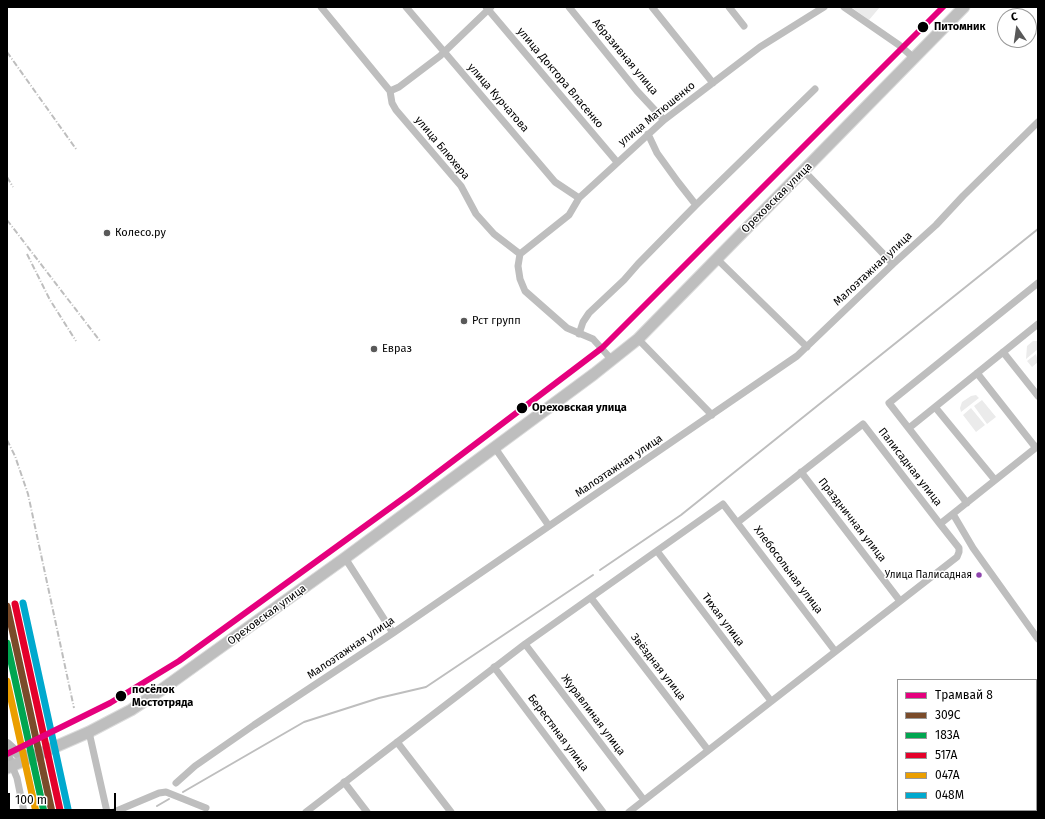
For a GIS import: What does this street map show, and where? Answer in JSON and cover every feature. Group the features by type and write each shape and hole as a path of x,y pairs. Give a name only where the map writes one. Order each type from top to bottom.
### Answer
{"main road":[{"name":"Ореховская улица","path":"9,763 32,756 89,732 131,710 161,690 495,448 612,360 638,339 964,7"},
{"path":"7,744 18,754 32,756"}],"street":[{"name":"улица Блюхера","path":"321,7 390,91 392,103 396,110 461,186 476,214 494,234 520,254"},
{"name":"улица Курчатова","path":"406,7 555,182 579,198"},
{"name":"Абразивная улица","path":"569,7 638,91 664,120"},
{"path":"652,7 713,83"},
{"path":"729,7 744,26"},
{"name":"улица Матюшенко","path":"520,254 569,215 579,198 664,120 776,36 824,7"},
{"path":"844,7 899,45 914,58"},
{"path":"390,91 399,87 444,52 488,8"},
{"name":"улица Доктора Власенко","path":"488,8 617,162"},
{"path":"579,334 582,322 589,314 624,280 696,204 815,89"},
{"name":"Малоэтажная улица","path":"176,783 195,766 393,633 797,356 936,225 963,196 1038,122"},
{"path":"648,134 657,153 696,204"},
{"path":"804,170 893,264"},
{"path":"520,254 518,266 520,279 525,291 567,328 593,339 612,360"},
{"path":"717,259 807,347"},
{"path":"967,503 889,403 1038,282"},
{"path":"909,428 1038,324"},
{"path":"638,339 712,415"},
{"path":"1003,352 1038,396"},
{"path":"940,524 1037,447 977,373"},
{"path":"935,407 995,480"},
{"name":"Палисадная улица","path":"801,472 863,424 959,548 957,557 900,601"},
{"path":"495,448 549,526"},
{"path":"738,522 801,472"},
{"name":"Праздничная улица","path":"801,472 900,601"},
{"name":"Хлебосольная улица","path":"657,551 723,504 835,650"},
{"path":"953,514 973,548 1038,639"},
{"path":"306,812 494,667 657,551"},
{"name":"Тихая улица","path":"657,551 771,701"},
{"path":"344,558 393,633"},
{"name":"Звёздная улица","path":"591,598 708,750"},
{"path":"629,812 835,650 900,601"},
{"name":"Журавлиная улица","path":"525,644 644,800"},
{"name":"Берестяная улица","path":"494,667 603,812"},
{"path":"89,732 107,812"},
{"path":"397,742 451,812"},
{"path":"9,763 16,778 24,812"},
{"path":"344,782 367,812"},
{"path":"114,812 159,793 166,792 206,808"}],"shaded area":[{"path":"851,7 880,7 869,20"},
{"path":"1033,341 1038,341 1038,349 1026,359 1027,346"},
{"path":"1036,354 1038,362 1032,367 1027,361"},
{"path":"976,395 979,398 961,412 960,408 962,402 971,396"},
{"path":"982,400 996,417 987,424 974,406"},
{"path":"971,408 985,425 976,432 963,415"}],"waterway":[{"path":"600,570 681,515 1038,229"},
{"path":"183,792 304,722 379,698 426,687 593,575"},
{"path":"157,806 169,799"}],"railway":[{"path":"7,52 76,149"},
{"path":"7,177 13,187"},
{"path":"7,220 100,341"},
{"path":"27,254 50,300 76,341"},
{"path":"7,440 15,456 28,494 74,708"}],"tram line":[{"name":"8","path":"7,754 110,703 179,661 412,492 602,348 943,7"}],"transit line":[{"name":"048М","path":"23,603 68,809"},
{"name":"517А","path":"15,604 60,810"},
{"name":"309С","path":"7,606 52,812"},
{"name":"183А","path":"7,643 44,812"},
{"name":"047А","path":"7,681 36,812"}],"place":[{"name":"Питомник","path":"923,27"},
{"name":"Колесо.ру","path":"107,233"},
{"name":"Рст групп","path":"464,321"},
{"name":"Евраз","path":"374,349"},
{"name":"Ореховская улица","path":"522,408"},
{"name":"Улица Палисадная","path":"979,575"},
{"name":"посёлок Мостотряда","path":"121,696"}]}
